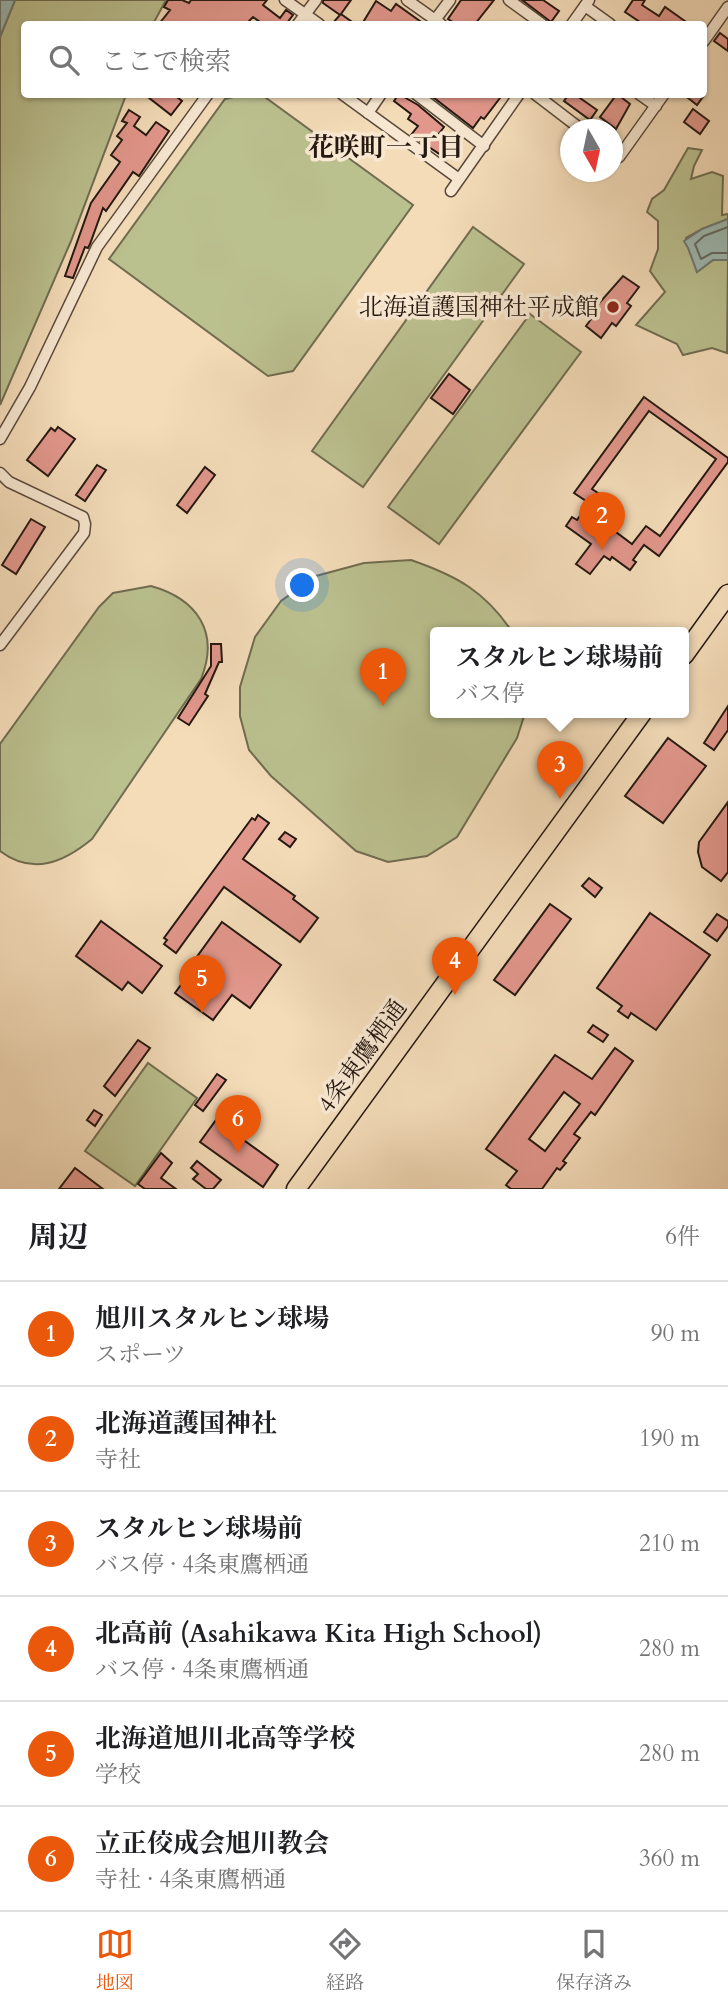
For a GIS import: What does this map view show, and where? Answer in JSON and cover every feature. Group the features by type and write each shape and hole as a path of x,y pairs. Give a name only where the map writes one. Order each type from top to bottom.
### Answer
{"highway":[{"path":"689,647 728,594"},
{"name":"4条東鷹栖通","path":"296,1189 638,718"}],"street":[{"path":"285,0 314,21"},
{"path":"300,21 316,0"},
{"path":"407,0 433,21"},
{"path":"437,21 450,0"},
{"path":"509,0 538,21"},
{"path":"574,21 587,3 607,21"},
{"path":"707,37 728,7"},
{"path":"0,439 30,387 97,247 205,98"},
{"path":"347,98 459,179"},
{"path":"368,113 378,98"},
{"path":"421,98 484,146"},
{"path":"451,191 517,98"},
{"path":"540,98 568,119"},
{"path":"645,98 656,106"},
{"path":"623,151 661,98"},
{"path":"0,473 9,482 83,517 85,524 84,533 0,645"}],"green space":[{"path":"15,0 166,0 155,21 21,21 21,98 125,98 71,241 0,405 0,37"},
{"path":"266,98 413,205 293,371 268,376 109,259 225,99"},
{"path":"688,148 702,150 691,179 712,172 723,176 722,215 728,214 728,219 686,238 697,272 713,260 728,260 727,353 712,348 683,355 677,344 636,325 665,292 650,271 658,249 658,221 647,212 652,199 664,190"},
{"path":"473,227 524,264 363,487 312,451"},
{"path":"530,314 581,352 439,544 388,507"},
{"path":"411,560 442,572 481,596 509,627 430,627 430,718 523,718 517,738 457,837 427,856 388,862 356,851 271,776 249,750 240,716 240,687 255,637 281,601 316,576 364,563"},
{"path":"151,586 181,599 200,620 206,632 208,646 201,679 92,839 70,854 48,863 24,863 12,859 0,851 0,744 99,607 113,593"},
{"path":"148,1063 197,1098 135,1186 85,1151"}],"water":[{"path":"0,0 15,0 0,37"},
{"path":"728,219 728,260 713,260 697,272 684,241 702,229"}],"building":[{"path":"168,0 189,3 191,0 267,0 263,5 280,18 286,10 293,15 288,21 259,21 253,17 249,21 161,21 170,10 164,7"},
{"path":"323,0 351,0 341,14 351,21 335,21 340,15 323,3"},
{"path":"461,0 494,0 477,21 448,19"},
{"path":"522,0 543,0 559,11 550,21"},
{"path":"633,0 645,0 642,5 659,16 665,7 685,21 638,21 625,12"},
{"path":"376,1 391,11 396,4 420,21 364,21"},
{"path":"720,33 728,39 728,51 714,41"},
{"path":"149,98 178,98 182,101 171,115"},
{"path":"396,98 406,98 444,127 438,135 455,147 447,159 411,135 418,126 408,119 411,114 394,101"},
{"path":"434,98 500,98 484,119 481,117 473,128"},
{"path":"566,98 580,98 597,110 589,119 564,101"},
{"path":"614,98 622,98 630,104 622,119 600,117"},
{"path":"688,98 702,98 697,105"},
{"path":"693,109 709,121 700,134 684,122"},
{"path":"129,110 140,117 134,126 146,135 156,122 169,131 139,176 133,172 106,211 103,208 90,244 88,248 85,247 73,278 65,276 91,203 120,162 111,155 122,140 117,136 127,123 122,121"},
{"name":"北海道護国神社平成館","path":"623,276 639,287 627,303 631,306 616,326 612,323 601,338 586,326 597,311 594,309"},
{"path":"449,374 470,390 453,414 431,398"},
{"path":"644,397 728,458 728,462 659,556 644,545 633,560 636,562 630,570 612,557 610,560 604,556 590,574 576,564 591,544 566,526 572,517 577,520 589,503 574,493","holes":["649,411 716,459 660,536 646,526 632,544 592,514 604,497 592,489"]},
{"path":"58,427 75,439 48,476 27,460 51,428 55,431"},
{"path":"97,465 106,470 85,501 76,495"},
{"path":"205,467 215,475 187,513 177,505"},
{"path":"31,519 45,527 16,574 2,565"},
{"path":"211,644 221,644 222,662 219,662 205,694 208,696 189,725 178,718 211,666"},
{"path":"728,706 728,730 714,750 704,743"},
{"path":"668,738 706,766 663,823 625,796"},
{"path":"728,802 728,872 721,881 702,867 698,852 699,842"},
{"path":"258,815 269,823 243,859 295,896 293,899 318,918 300,942 224,887 176,953 164,944 167,940 164,938 252,818 255,820"},
{"path":"285,832 296,839 290,847 279,839"},
{"path":"589,878 602,888 595,897 582,886"},
{"path":"550,904 571,919 515,995 494,980"},
{"path":"650,913 710,955 656,1030 631,1013 628,1018 618,1011 622,1006 597,988"},
{"path":"717,914 728,921 728,926 717,941 704,932"},
{"path":"101,921 162,966 142,993 128,982 122,990 76,956"},
{"path":"222,922 281,965 250,1008 232,995 213,1020 175,993 194,967 191,965"},
{"path":"593,1025 608,1035 603,1042 588,1032"},
{"path":"138,1040 150,1048 115,1096 104,1086"},
{"path":"615,1048 633,1061 595,1115 591,1112 574,1134 580,1138 563,1161 566,1163 560,1170 557,1168 542,1189 511,1189 506,1185 517,1171 486,1149 555,1055 592,1079","holes":["564,1092 580,1104 545,1151 529,1139"]},
{"path":"217,1074 226,1080 203,1111 195,1105"},
{"path":"94,1110 102,1115 95,1126 87,1120"},
{"path":"216,1120 278,1165 263,1187 200,1142"},
{"path":"161,1153 172,1163 161,1178 176,1189 145,1189 138,1184"},
{"path":"197,1161 221,1180 213,1189 206,1189 193,1179 198,1174 191,1168"},
{"path":"75,1168 103,1189 59,1189"}],"place":[{"name":"北海道護国神社平成館","path":"613,307"},
{"name":"北海道護国神社","path":"602,550"},
{"name":"旭川スタルヒン球場","path":"383,706"},
{"name":"スタルヒン球場前","path":"560,799"},
{"name":"北高前 (Asahikawa Kita High School)","path":"455,995"},
{"name":"北海道旭川北高等学校","path":"202,1013"},
{"name":"立正佼成会旭川教会","path":"238,1153"}],"district":[{"name":"花咲町一丁目","path":"386,147"}]}
